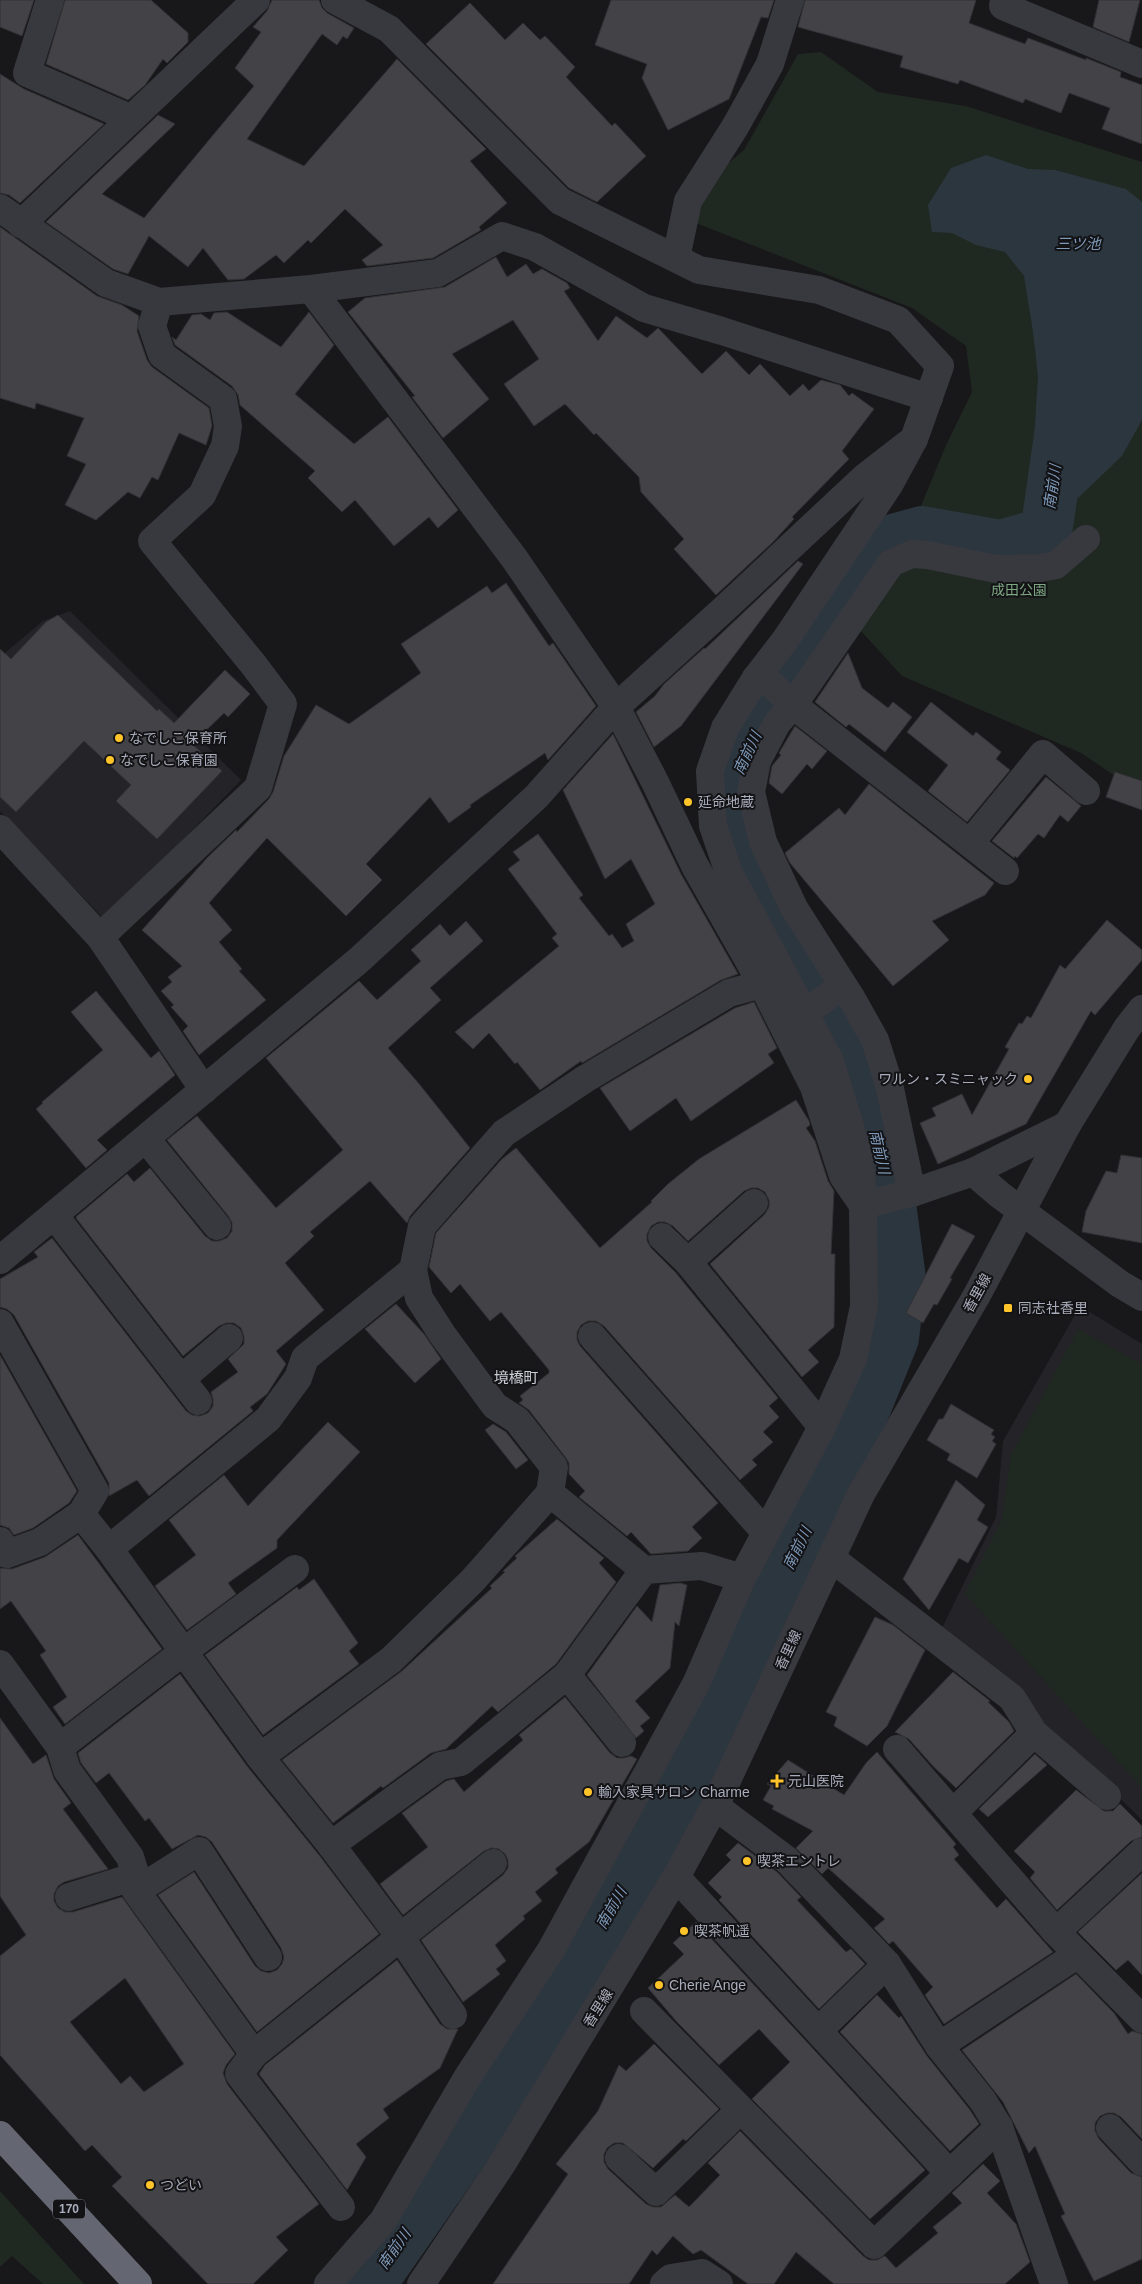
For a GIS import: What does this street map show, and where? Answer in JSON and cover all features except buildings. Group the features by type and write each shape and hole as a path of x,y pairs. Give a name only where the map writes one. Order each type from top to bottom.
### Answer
{"highway":[{"name":"170","path":"0,2135 138,2284"}],"street":[{"path":"50,0 27,73 130,118"},
{"path":"256,0 130,118 10,216 106,283 158,302 311,289 438,274 502,236 535,247 644,308 722,331 929,398"},
{"path":"335,0 389,29 560,201 700,270 819,290 898,320 940,366 914,439 890,485 786,639 777,692 777,723 757,761 751,792 763,842 794,908 875,1040 889,1084 912,1193"},
{"path":"676,258 688,201 735,127 770,64 790,0"},
{"path":"1004,0 1003,6 1142,64"},
{"path":"311,289 514,558 616,707 696,866 762,984 814,1087 842,1176 863,1205"},
{"path":"100,937 258,788 283,704 253,664 152,542 202,495 225,446 228,426 223,399 162,355 152,326 158,302"},
{"path":"2,1256 146,1139 359,960 536,797 616,707 724,610 865,478 914,439"},
{"path":"328,2284 383,2221 467,2078 551,1950 696,1684 742,1578 822,1427 854,1359 864,1306 863,1205 860,1159 830,1061 729,873 714,826 710,771 725,728 777,692 892,563 912,554 928,555 996,569 1040,568 1056,565 1086,539"},
{"path":"777,692 1005,871"},
{"path":"970,843 1043,754 1086,791"},
{"path":"0,829 100,937 204,1090"},
{"path":"260,1756 391,1660 473,1580 550,1493 554,1467 516,1420 495,1406 442,1334 419,1298 413,1270 422,1226 504,1133 585,1079 729,992 762,984"},
{"path":"804,1014 843,985"},
{"name":"香里線","path":"421,2284 502,2164 676,1877 715,1806 861,1494 977,1295 1067,1125 1142,1009"},
{"path":"863,1205 912,1193 972,1172 1067,1125"},
{"path":"146,1139 216,1226"},
{"path":"972,1172 1120,1284 1142,1297"},
{"path":"688,1262 754,1203"},
{"path":"54,1215 198,1401"},
{"path":"662,1237 688,1262 822,1427"},
{"path":"109,1549 268,1419 298,1378 305,1358 413,1270"},
{"path":"0,1323 95,1491 81,1514 40,1542 7,1554 0,1540"},
{"path":"592,1336 766,1532"},
{"path":"181,1380 229,1338"},
{"path":"550,1493 644,1570 702,1566 742,1578"},
{"path":"81,1514 109,1549 260,1756 331,1845 401,1938 453,2014"},
{"path":"831,1558 1012,1698 1034,1733 1107,1796"},
{"path":"60,1747 295,1569"},
{"path":"331,1845 440,1766 461,1762 567,1675 644,1570"},
{"path":"0,1664 60,1747 67,1770 130,1857 136,1883 254,2054"},
{"path":"567,1675 622,1743"},
{"path":"953,1813 1034,1733"},
{"path":"897,1749 1056,1932 1078,1954 1137,2003"},
{"path":"715,1806 787,1860 887,1964 939,2046 983,2101 999,2127 1054,2284"},
{"path":"69,1897 136,1883 199,1851 268,1957"},
{"path":"1056,1932 1142,1852"},
{"path":"341,2207 239,2074 254,2054 493,1863"},
{"path":"676,1877 950,2174"},
{"path":"939,2046 1078,1954"},
{"path":"819,2030 887,1964"},
{"path":"644,2011 874,2245 999,2127"},
{"path":"619,2158 656,2192 740,2110"},
{"path":"1110,2128 1139,2154"},
{"path":"664,2284 671,2278 702,2273 719,2284"}],"shaded area":[{"name":"なでしこ保育園","path":"70,611 241,780 105,920 0,811 0,657 43,621"},
{"path":"1080,1306 1142,1344 1142,1820 1035,1715 942,1628 996,1517 1003,1441"}],"green space":[{"name":"成田公園","path":"821,52 878,92 966,106 1142,162 1142,790 1130,786 1081,753 902,676 860,630 888,586 946,445 972,392 966,346 912,308 688,220 707,181 744,150 798,54"},
{"path":"1078,1329 1142,1364 1142,1788 965,1594 1002,1519 1011,1455"},
{"path":"0,2191 84,2284 43,2284 12,2256 0,2267"}],"water":[{"name":"三ツ池","path":"986,155 1028,169 1055,170 1126,189 1142,202 1142,420 1122,456 1078,498 1041,491 1033,455 1038,376 1024,276 1005,252 976,245 952,233 932,232 928,205 951,168"}],"waterway":[{"name":"南前川","path":"370,2284 502,2095 684,1784 806,1524 864,1410 893,1338 900,1279 887,1181 865,1091 838,1017 738,839 731,791 747,750 768,710 822,638 882,543 922,532 1001,546 1046,533 1062,422"}],"place":[{"name":"なでしこ保育所","path":"119,738"},
{"name":"なでしこ保育園","path":"110,760"},
{"name":"延命地蔵","path":"688,802"},
{"name":"ワルン・スミニャック","path":"1028,1079"},
{"name":"同志社香里","path":"1008,1308"},
{"name":"元山医院","path":"777,1781"},
{"name":"輸入家具サロン Charme","path":"588,1792"},
{"name":"喫茶エントレ","path":"747,1861"},
{"name":"喫茶帆遥","path":"684,1931"},
{"name":"Cherie Ange","path":"659,1985"},
{"name":"つどい","path":"150,2185"}],"district":[{"name":"境橋町","path":"516,1377"}]}
